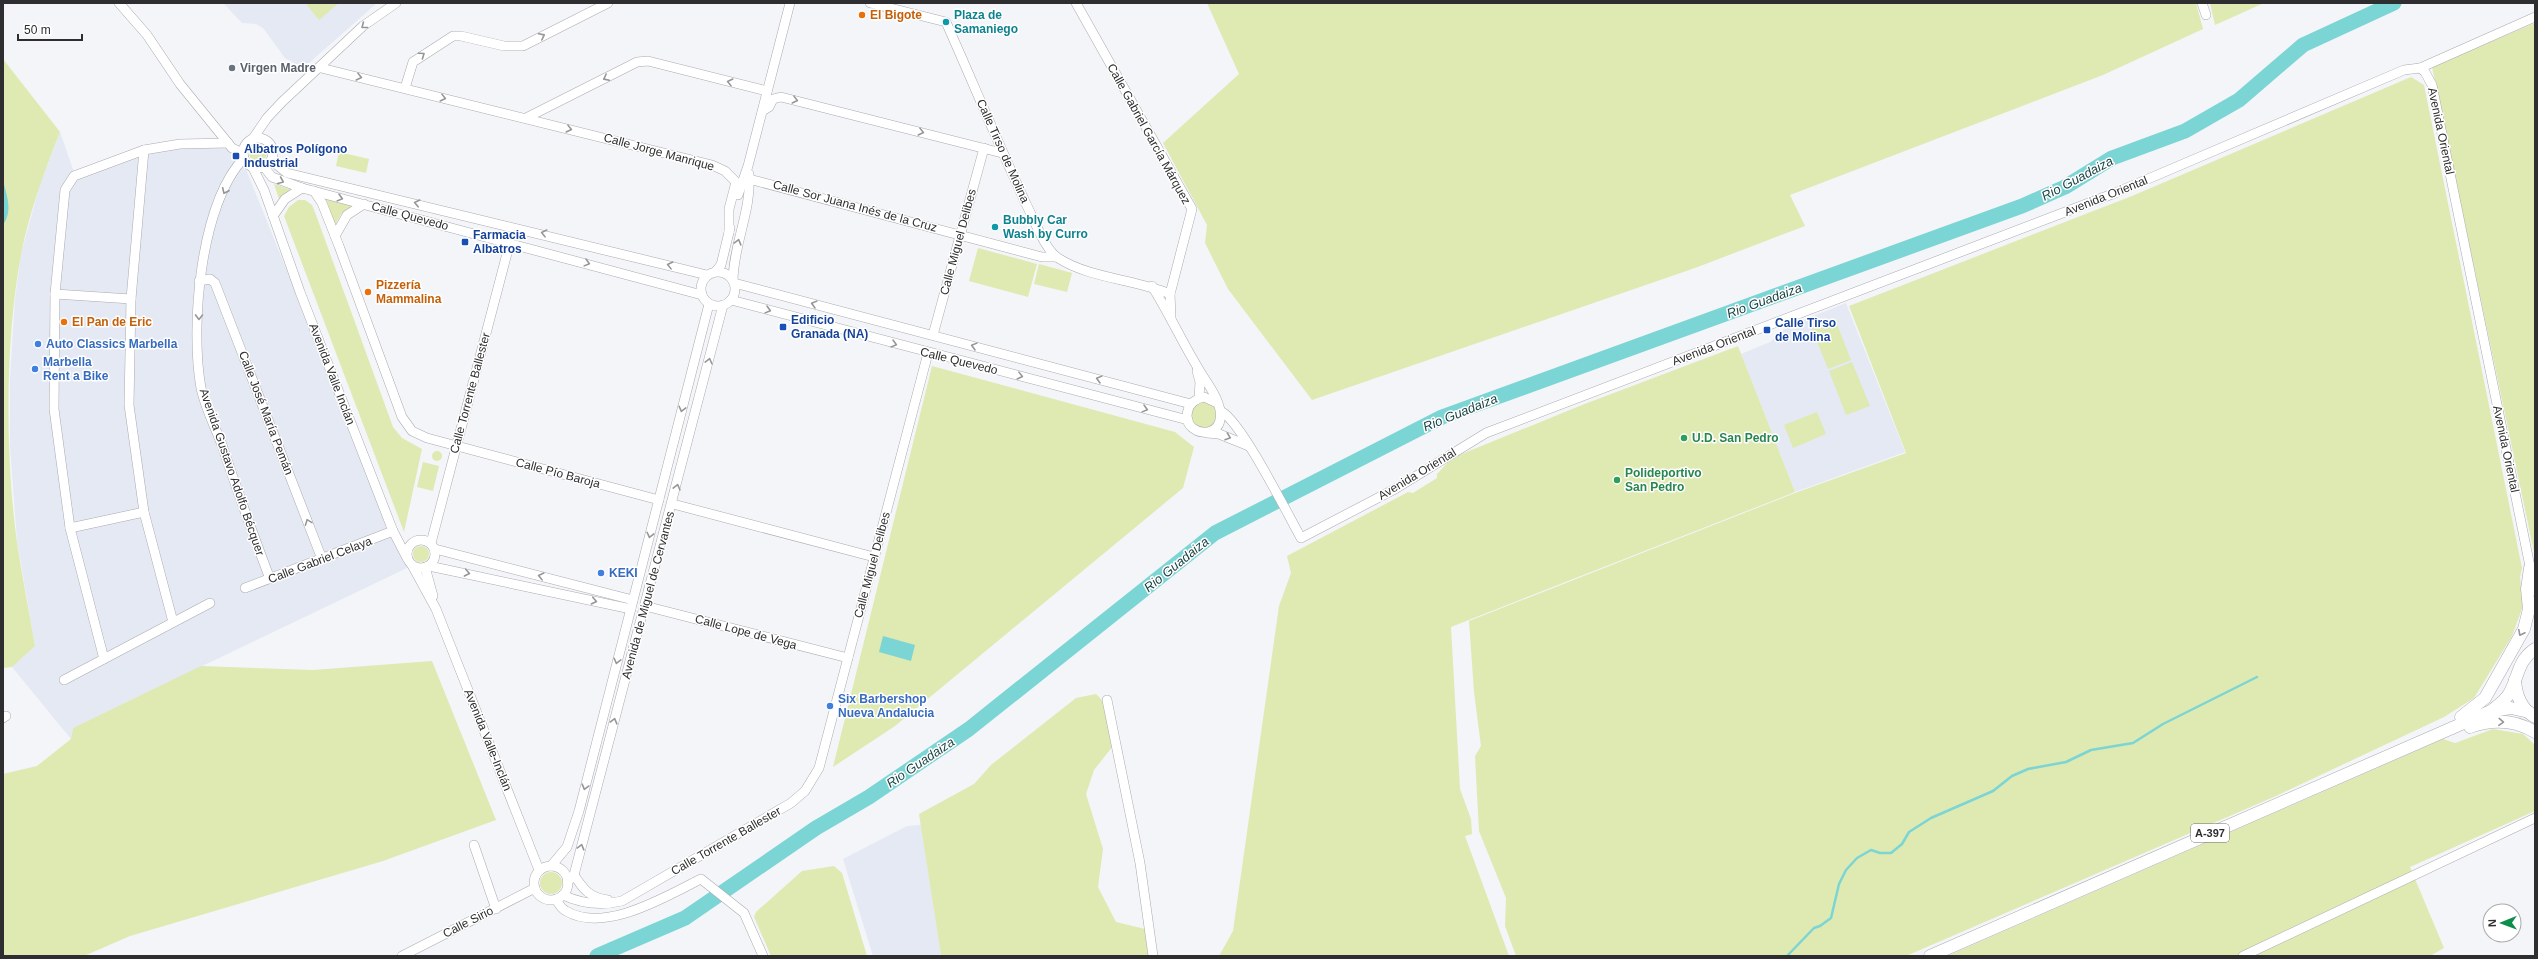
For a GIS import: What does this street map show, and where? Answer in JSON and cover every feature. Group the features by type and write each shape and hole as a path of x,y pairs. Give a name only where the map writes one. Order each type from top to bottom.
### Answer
{"main road":[{"path":"2449,729 2485,698 2524,629 2529,609 2527,589 2530,568"},
{"name":"A-397","path":"1930,956 2490,711 2507,697 2519,666 2535,648"},
{"name":"A-397","path":"2515,679 2517,696 2532,715"},
{"name":"A-397","path":"2490,711 2512,708 2532,715"},
{"path":"2449,729 2505,721 2517,724 2535,732"}],"street":[{"path":"119,3 147,35 180,84 228,144 259,167 271,160 273,150 268,142 267,118"},
{"path":"252,140 267,118 321,68 363,26 396,3"},
{"path":"405,88 413,62 453,36 461,36 504,46 523,46 608,3"},
{"path":"748,166 749,179 734,256 733,282 735,289 727,303 709,304 702,294 701,284 721,265 739,191 748,166 790,3"},
{"name":"Calle Tirso de Molina","path":"870,3 946,22 1002,153 1041,235 1056,257 1074,267 1152,286 1170,294"},
{"name":"Calle Gabriel García Márquez","path":"1076,3 1192,210 1170,294 1171,317"},
{"path":"2202,3 2206,15"},
{"path":"2420,68 2426,63 2535,17"},
{"path":"526,118 637,62 648,61 767,91"},
{"name":"Calle Jorge Manrique","path":"321,68 712,165 725,171 736,182 729,210 729,233"},
{"name":"Avenida Oriental","path":"1249,446 1301,538 1395,489 1486,433 2115,193 2404,70 2420,68 2429,78 2432,85 2535,591"},
{"path":"763,110 769,107 773,99 781,97 1002,153"},
{"path":"244,155 246,144 252,140 258,138 268,142"},
{"path":"104,659 70,528 54,409 55,294 65,190 74,176 144,150 180,144 228,144"},
{"name":"Calle Miguel Delibes","path":"933,335 984,148"},
{"path":"144,150 131,299 129,405 144,512 173,622"},
{"name":"Avenida Gustavo Adolfo Bécquer","path":"244,155 236,166 217,208 207,240 199,281 198,332 202,388 270,579"},
{"name":"Calle Quevedo","path":"271,160 287,173 712,273"},
{"name":"Calle Quevedo","path":"259,167 272,177 302,188 702,294"},
{"name":"Avenida Valle Inclán","path":"259,167 264,190 300,292 394,531 410,562"},
{"name":"Calle Sor Juana Inés de la Cruz","path":"749,179 1042,257 1056,257"},
{"path":"273,216 285,199 302,188"},
{"name":"Calle Pío Baroja","path":"314,191 322,203 335,236 402,417 412,431 427,438 659,500"},
{"path":"335,236 347,214 364,204"},
{"name":"Calle Torrente Ballester","path":"433,546 456,446 510,242"},
{"path":"712,273 725,273 733,282"},
{"name":"Calle José María Pemán","path":"199,281 210,278 215,283 322,559"},
{"name":"Calle Quevedo","path":"733,282 933,335 1195,401"},
{"path":"1152,286 1171,317 1196,366 1212,390 1222,412 1228,415 1249,446"},
{"path":"55,294 131,299"},
{"name":"Calle Quevedo","path":"727,303 1188,420"},
{"name":"Avenida de Miguel de Cervantes","path":"568,882 574,875 727,303"},
{"name":"Avenida de Miguel de Cervantes","path":"551,866 567,847 570,840 709,304"},
{"name":"Calle Miguel Delibes","path":"815,777 848,658 928,353"},
{"path":"1196,366 1200,382 1195,401 1187,412 1188,420 1195,430 1219,434 1249,446"},
{"path":"1195,401 1209,398 1217,403"},
{"path":"1206,432 1218,426 1222,412"},
{"path":"673,504 874,557"},
{"path":"70,528 144,512"},
{"path":"394,531 413,542"},
{"name":"Calle Gabriel Celaya","path":"245,588 394,531"},
{"path":"422,539 433,546 632,604 410,562 407,551 413,542 422,539"},
{"path":"427,566 435,557 433,546"},
{"name":"Avenida Valle-Inclán","path":"410,562 436,609 539,870"},
{"name":"Avenida Valle-Inclán","path":"427,566 436,609"},
{"path":"64,680 210,603"},
{"name":"Calle Lope de Vega","path":"645,606 848,658"},
{"path":"1107,700 1140,863 1153,956"},
{"name":"Calle Torrente Ballester","path":"559,897 598,904 617,903 629,898 791,804 805,791 815,777"},
{"path":"2243,956 2535,818"},
{"path":"474,845 496,909"},
{"path":"551,866 560,869 568,882 559,897 541,897 535,888 534,879 539,870 551,866"},
{"path":"574,875 584,890 599,898 629,898"},
{"path":"559,897 565,911 584,917 608,918 660,899 701,879 744,913 763,956"},
{"name":"Calle Sirio","path":"402,956 535,888"}],"shaded area":[{"path":"223,3 377,3 309,63 296,64 285,58 263,28 256,24 242,23"},
{"path":"60,132 76,178 149,152 180,145 226,147 243,162 407,568 73,728 71,739 12,667 35,646 17,540 10,447 10,378 15,299 21,254 40,184"},
{"path":"1846,303 1905,452 1795,492 1741,354 1770,342 1788,326"},
{"path":"921,825 941,956 873,956 843,859 907,826"}],"green space":[{"path":"305,3 339,3 319,20"},
{"path":"1207,3 2196,3 2203,29 2103,75 1790,195 1805,226 1695,268 1312,400 1228,289 1205,243 1207,225 1163,143 1239,74"},
{"path":"2210,3 2264,3 2215,25"},
{"path":"2535,23 2535,557 2432,67"},
{"path":"3,59 60,132 48,162 24,239 12,324 8,398 10,473 13,508 19,555 35,646 12,667 3,668"},
{"path":"2411,77 2424,85 2522,568 2520,577 2523,606 2512,636 2474,698 2444,717 2276,796 1906,956 1516,956 1505,926 1506,898 1479,831 1475,756 1481,746 1474,692 1469,621 1795,493 1906,453 1849,306 2132,196"},
{"path":"258,144 264,147 267,153 264,159 258,162 252,159 249,153 252,147"},
{"path":"339,152 369,159 366,173 336,166"},
{"path":"274,184 292,190 279,199"},
{"path":"326,199 353,206 341,214 335,225"},
{"path":"298,200 305,200 312,205 393,427 402,438 422,449 404,532 284,216 289,207"},
{"path":"978,248 1037,264 1028,297 969,281"},
{"path":"1039,264 1072,273 1067,292 1034,284"},
{"path":"1835,319 1851,360 1828,369 1812,329"},
{"path":"1738,346 1795,492 1451,627 1460,789 1471,819 1472,834 1465,836 1509,956 1219,956 1233,931 1279,606 1291,573 1287,556 1408,492 1413,493 1437,478 1437,474 1452,458 1582,405"},
{"path":"1852,362 1870,406 1846,415 1829,371"},
{"path":"932,366 1175,432 1194,447 1183,488 895,726 833,767"},
{"path":"1204,402 1213,406 1217,415 1213,424 1204,428 1195,424 1191,415 1195,406"},
{"path":"1817,412 1826,434 1793,448 1784,425"},
{"path":"435,451 439,451 442,456 439,461 435,461 432,458 432,454"},
{"path":"423,462 439,466 433,491 417,487"},
{"path":"421,546 428,551 429,554 424,561 421,562 414,557 413,554 418,547"},
{"path":"432,661 496,820 383,861 130,936 84,956 3,956 3,774 37,766 71,739 73,728 201,666 313,670"},
{"path":"1096,694 1104,702 1113,746 1094,770 1086,794 1103,849 1098,887 1116,922 1145,929 1149,956 941,956 919,814 974,784 991,765 1076,698"},
{"path":"2493,729 2523,734 2535,745 2535,811 2410,867 2444,948 2430,956 1947,956 2443,739 2455,743"},
{"path":"834,866 842,873 867,956 771,956 754,917 756,912 802,871"},
{"path":"551,872 559,875 562,883 559,891 551,894 543,891 540,883 543,875"}],"water":[{"path":"3,181 8,203 8,214 3,225"},
{"path":"883,636 915,645 911,661 879,652"}],"waterway":[{"name":"Rio Guadaiza","path":"597,956 685,918 816,828 869,797 969,729 1215,533 1442,417 2022,206 2065,187 2112,158 2185,131 2239,100 2303,45 2394,3"},
{"path":"1787,956 1814,928 1820,926 1831,918 1839,884 1846,870 1857,858 1871,850 1880,853 1891,853 1902,844 1909,832 1931,818 1993,791 2012,776 2028,769 2066,762 2091,750 2133,743 2163,724 2257,677"}],"place":[{"name":"El Bigote","path":"862,15"},
{"name":"Plaza de Samaniego","path":"946,22"},
{"name":"Virgen Madre","path":"232,68"},
{"name":"Albatros Polígono Industrial","path":"236,156"},
{"name":"Bubbly Car Wash by Curro","path":"995,227"},
{"name":"Farmacia Albatros","path":"465,242"},
{"name":"Pizzería Mammalina","path":"368,292"},
{"name":"El Pan de Eric","path":"64,322"},
{"name":"Edificio Granada (NA)","path":"783,327"},
{"name":"Calle Tirso de Molina","path":"1767,330"},
{"name":"Auto Classics Marbella","path":"38,344"},
{"name":"Marbella Rent a Bike","path":"35,369"},
{"name":"U.D. San Pedro","path":"1684,438"},
{"name":"Polideportivo San Pedro","path":"1617,480"},
{"name":"KEKI","path":"601,573"},
{"name":"Six Barbershop Nueva Andalucia","path":"830,706"}]}
